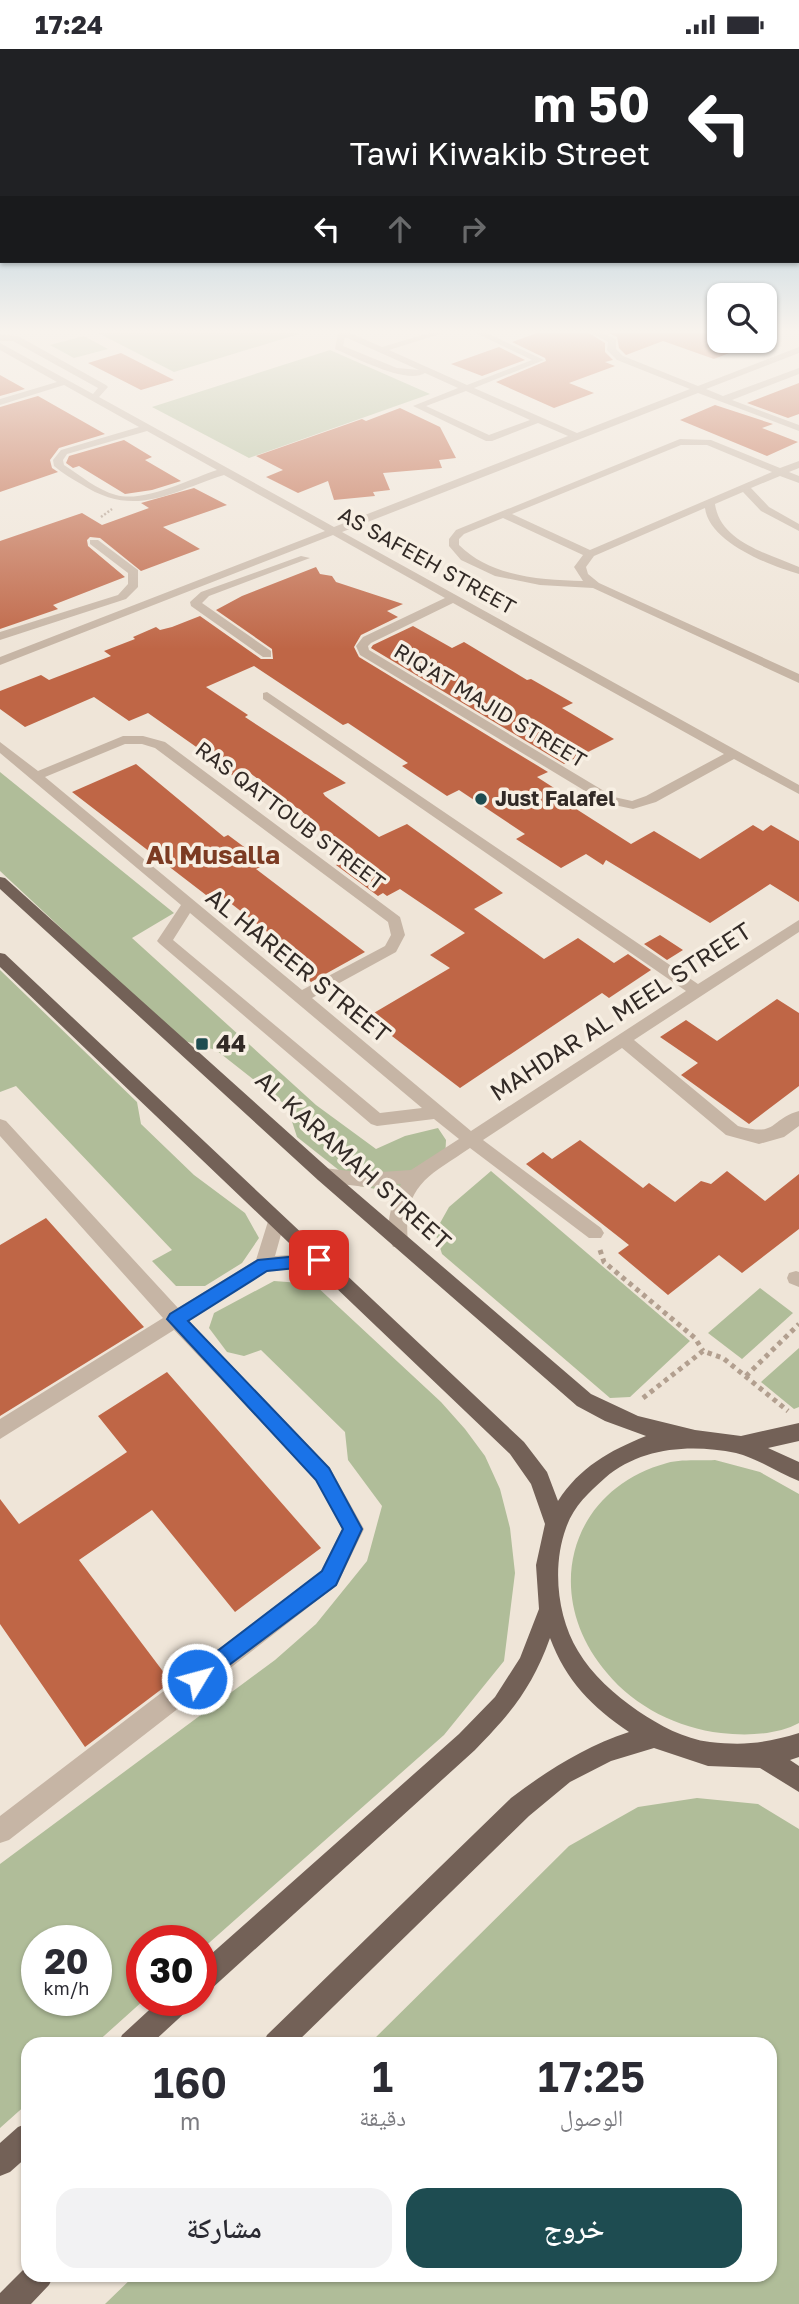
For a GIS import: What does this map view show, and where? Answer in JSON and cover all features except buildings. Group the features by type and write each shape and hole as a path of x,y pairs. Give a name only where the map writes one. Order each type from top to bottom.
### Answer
{"main road":[{"name":"AL KARAMAH STREET","path":"0,881 324,1175 584,1400 616,1419 649,1430 695,1439"},
{"path":"0,958 517,1448 540,1479 556,1524"},
{"path":"741,1445 799,1432"},
{"path":"799,1472 741,1445 695,1439 650,1444 610,1461 578,1488 556,1524 547,1565 550,1609 569,1658 606,1702 654,1736 708,1755 764,1756 799,1745"},
{"path":"217,1967 467,1742 503,1705 530,1665 550,1609"},
{"path":"283,2037 520,1807 562,1774 607,1751 654,1736"},
{"path":"764,1756 799,1780"},
{"path":"139,2037 162,2016"},
{"path":"0,2162 21,2143"},
{"path":"9,2304 32,2282"}],"street":[{"path":"112,438 64,452 58,460 59,466 110,497 124,500 140,498 225,471"},
{"name":"AS SAFEEH STREET","path":"166,438 799,790"},
{"path":"0,661 569,438"},
{"path":"595,585 522,579 490,569 456,550 454,539 460,532 680,442 708,442 799,480"},
{"path":"768,466 799,452"},
{"path":"799,464 590,554 581,562 580,572 595,585 799,679"},
{"path":"746,489 765,509 799,528"},
{"path":"710,503 713,521 725,534 799,571"},
{"path":"503,514 590,554"},
{"path":"0,636 122,597 134,585 134,572 93,542"},
{"path":"267,654 197,606 197,600 205,594 305,558"},
{"path":"192,586 205,594"},
{"path":"122,597 140,606"},
{"name":"RIQ'AT MAJID STREET","path":"454,598 367,640 362,646 364,652 610,800 633,805 651,800 734,754"},
{"path":"0,645 16,655"},
{"path":"267,696 697,992"},
{"name":"RAS QATTOUB STREET","path":"36,776 123,740 142,740 160,745 395,920 398,935 391,949 302,997"},
{"name":"AL HAREER STREET","path":"0,746 471,1140"},
{"path":"188,905 166,941 377,1120 439,1112"},
{"name":"MAHDAR AL MEEL STREET","path":"324,1175 366,1180 415,1176 799,925"},
{"path":"623,1040 733,1131 759,1137 778,1133 799,1117"},
{"path":"0,1125 176,1319 323,1474 353,1529 329,1578 0,1831"},
{"path":"471,1140 595,1233"},
{"name":"MAHDAR AL MEEL STREET","path":"399,1241 399,1205 415,1176"},
{"path":"264,1265 276,1220"},
{"path":"0,1430 264,1265 319,1260"}],"path":[{"path":"595,1233 604,1262 695,1338 703,1351 723,1358 788,1411"},
{"path":"746,1376 799,1324"},
{"path":"643,1398 703,1351"}],"green space":[{"path":"211,438 305,438 249,458"},
{"path":"0,772 174,913 132,938 316,1105 376,1149 405,1136 438,1128 446,1140 445,1160 410,1185 387,1191 359,1186 297,1137 287,1106 216,1050 181,1040 0,871"},
{"path":"0,970 137,1102 141,1124 194,1175 245,1213 259,1238 242,1263 205,1286 176,1286 152,1261 172,1250 16,1086 0,1092"},
{"path":"491,1171 690,1341 630,1397 610,1398 442,1254 435,1232 449,1207"},
{"path":"274,1281 314,1284 441,1402 485,1456 500,1489 510,1528 515,1573 504,1661 444,1735 217,1936 217,1925 126,1925 126,2016 103,2037 21,2037 21,2109 0,2128 0,1864 275,1660 316,1624 367,1561 382,1506 348,1460 345,1432 261,1350 244,1356 227,1352 209,1328 214,1313"},
{"path":"760,1288 793,1313 742,1359 708,1333"},
{"path":"799,1348 799,1407 794,1409 761,1382"},
{"path":"715,1460 760,1472 799,1494 799,1723 781,1730 751,1734 721,1733 673,1721 644,1706 607,1673 587,1643 575,1611 571,1580 575,1549 587,1521 607,1496 633,1477 667,1463"},
{"path":"697,1798 758,1804 799,1829 799,2304 105,2304 128,2282 777,2282 777,2037 376,2037 569,1846 638,1807"}],"place":[{"name":"Just Falafel","path":"481,799"},
{"name":"44","path":"202,1044"}],"district":[{"name":"Al Musalla","path":"213,855"}],"route":[{"path":"197,1679 329,1578 353,1529 323,1474 176,1319 264,1265 319,1260"}]}
